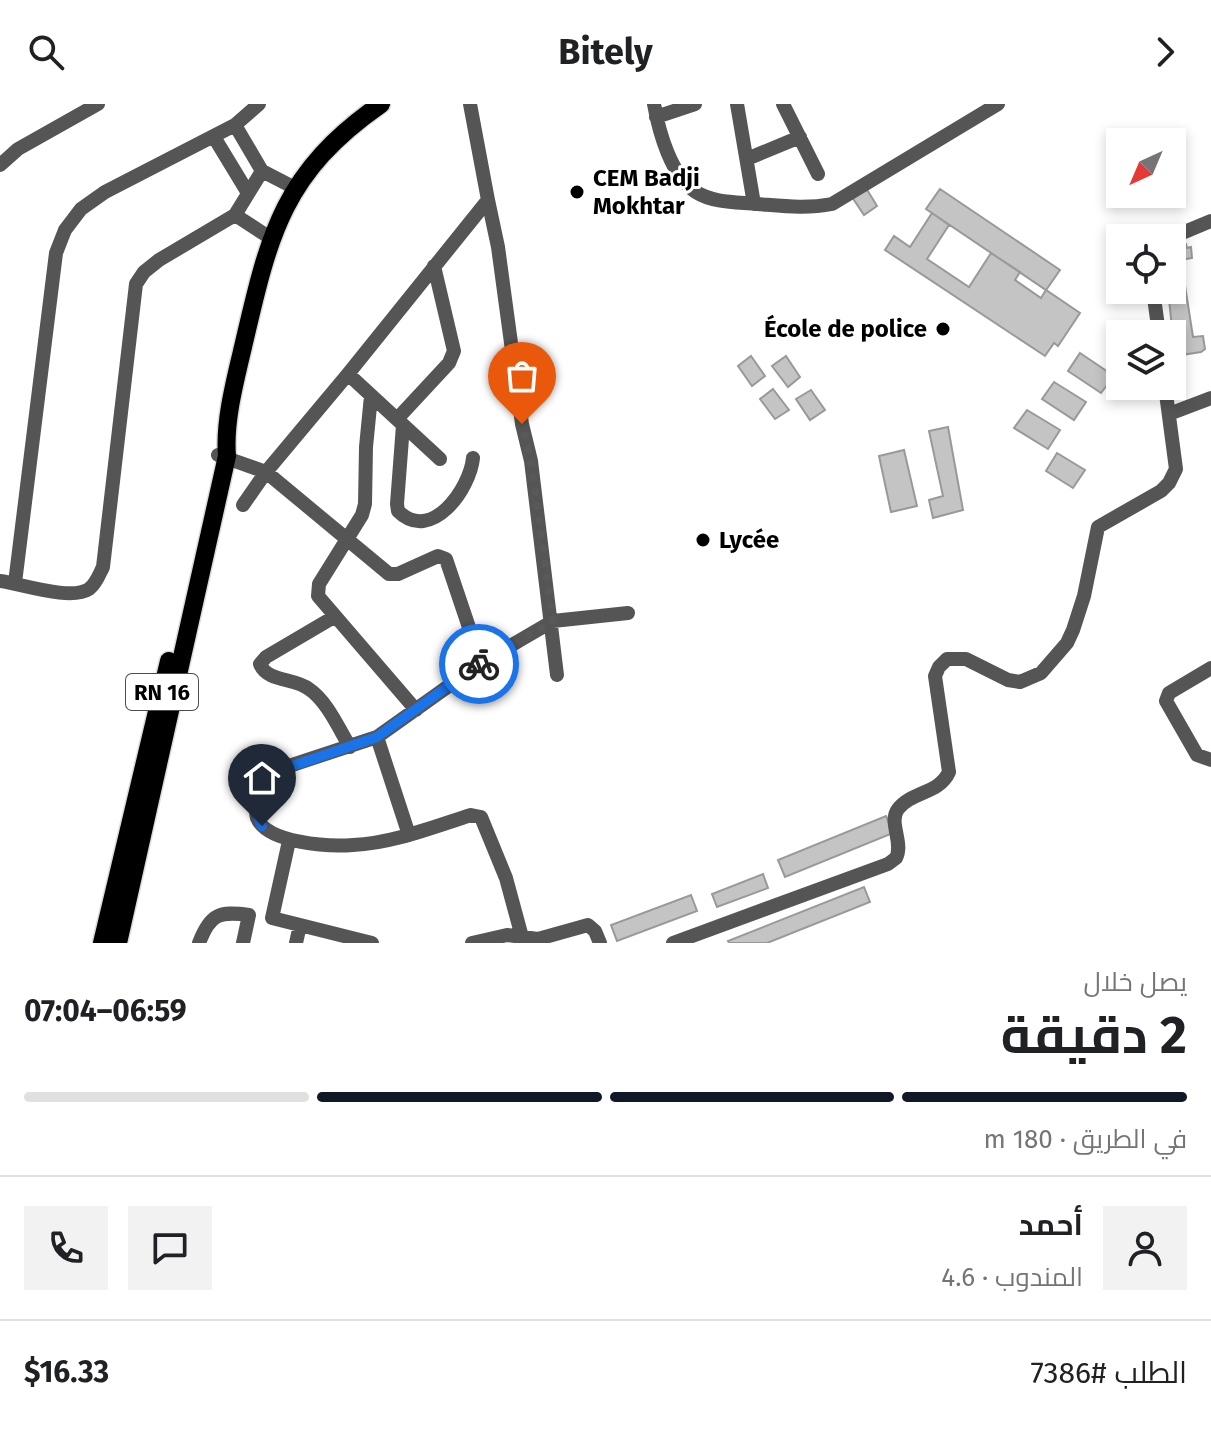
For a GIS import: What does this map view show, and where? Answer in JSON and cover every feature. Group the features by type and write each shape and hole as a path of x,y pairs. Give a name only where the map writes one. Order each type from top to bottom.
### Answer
{"main road":[{"name":"RN 16","path":"118,943 260,273 295,188 309,168 331,145 381,104"},
{"name":"RN 16","path":"102,943 224,451"}],"street":[{"path":"0,165 18,149 98,104"},
{"path":"259,104 235,125 105,192 81,209 65,230 56,253 8,582 73,594 88,590 97,581 103,567 136,284 144,272 159,260 235,215 262,171"},
{"path":"695,104 655,111 668,153 680,176 695,192 711,198 809,208 832,204 998,104"},
{"path":"737,104 754,204"},
{"path":"783,104 818,174"},
{"path":"467,105 498,247 522,424 531,461 553,621 557,675"},
{"path":"235,125 262,171 295,188"},
{"path":"214,137 248,193"},
{"path":"747,159 800,137"},
{"path":"243,505 266,472 488,200"},
{"path":"235,215 272,239"},
{"path":"1186,231 1211,221"},
{"path":"434,266 454,351 449,363 400,422 398,511 412,520 432,520 441,514 468,482 473,458"},
{"path":"348,374 440,459"},
{"path":"371,396 362,515 317,590 321,603 416,710"},
{"path":"1169,414 1211,398"},
{"path":"673,943 888,864 896,858 899,842 897,810 912,798 939,786 949,772 935,676 939,667 947,659 966,659 1008,680 1020,682 1041,673 1067,643 1084,596 1098,527 1161,491 1176,469 1167,400"},
{"path":"224,451 266,472 393,575 438,556 446,559 481,663"},
{"path":"522,937 506,878 481,817 471,815 409,835 353,845 289,841 268,831 258,819 256,812 266,777 283,768 377,737 481,663 553,621 628,613"},
{"path":"334,617 266,657 260,664 265,673 308,687 350,747"},
{"path":"1211,668 1169,693 1166,701 1197,755 1211,760"},
{"path":"377,737 409,835"},
{"path":"272,918 289,841"},
{"path":"199,943 208,923 227,912 272,918 372,943"},
{"path":"243,943 249,915"},
{"path":"296,943 300,925"},
{"path":"472,943 507,935 538,939 588,925 595,931 600,943"}],"building":[{"path":"866,188 877,206 864,215 852,197"},
{"path":"940,189 1060,270 1046,290 926,209"},
{"path":"932,213 949,225 927,259 969,287 991,253 1020,272 1015,280 1041,298 1046,290 1080,313 1058,346 1054,343 1045,356 885,250 894,236 910,247"},
{"path":"1186,244 1187,248 1191,247 1192,258 1186,259"},
{"path":"1186,292 1193,337 1203,336 1205,349 1186,354 1186,320 1171,320 1169,304 1186,304"},
{"path":"1080,353 1106,371 1106,386 1101,393 1068,371"},
{"path":"751,356 765,376 752,386 738,366"},
{"path":"786,356 800,377 788,387 772,366"},
{"path":"1054,382 1086,402 1074,420 1042,399"},
{"path":"773,389 789,410 775,419 760,399"},
{"path":"811,390 825,410 810,420 796,399"},
{"path":"1027,410 1060,430 1048,449 1014,428"},
{"path":"948,427 963,510 933,518 929,500 943,496 929,431"},
{"path":"904,450 917,506 891,512 879,456"},
{"path":"1057,453 1085,470 1073,488 1046,471"},
{"path":"886,816 893,833 785,877 778,860"},
{"path":"763,874 768,888 717,907 712,894"},
{"path":"864,887 870,902 767,943 728,941"},
{"path":"691,895 697,911 617,941 611,925"}],"way so far":[{"path":"479,664 553,621 531,461 522,424"}],"place":[{"name":"CEM Badji Mokhtar","path":"577,192"},
{"name":"École de police","path":"943,329"},
{"name":"Lycée","path":"703,540"}],"route":[{"path":"262,826 256,812 266,777 283,768 377,737 479,664"}]}
